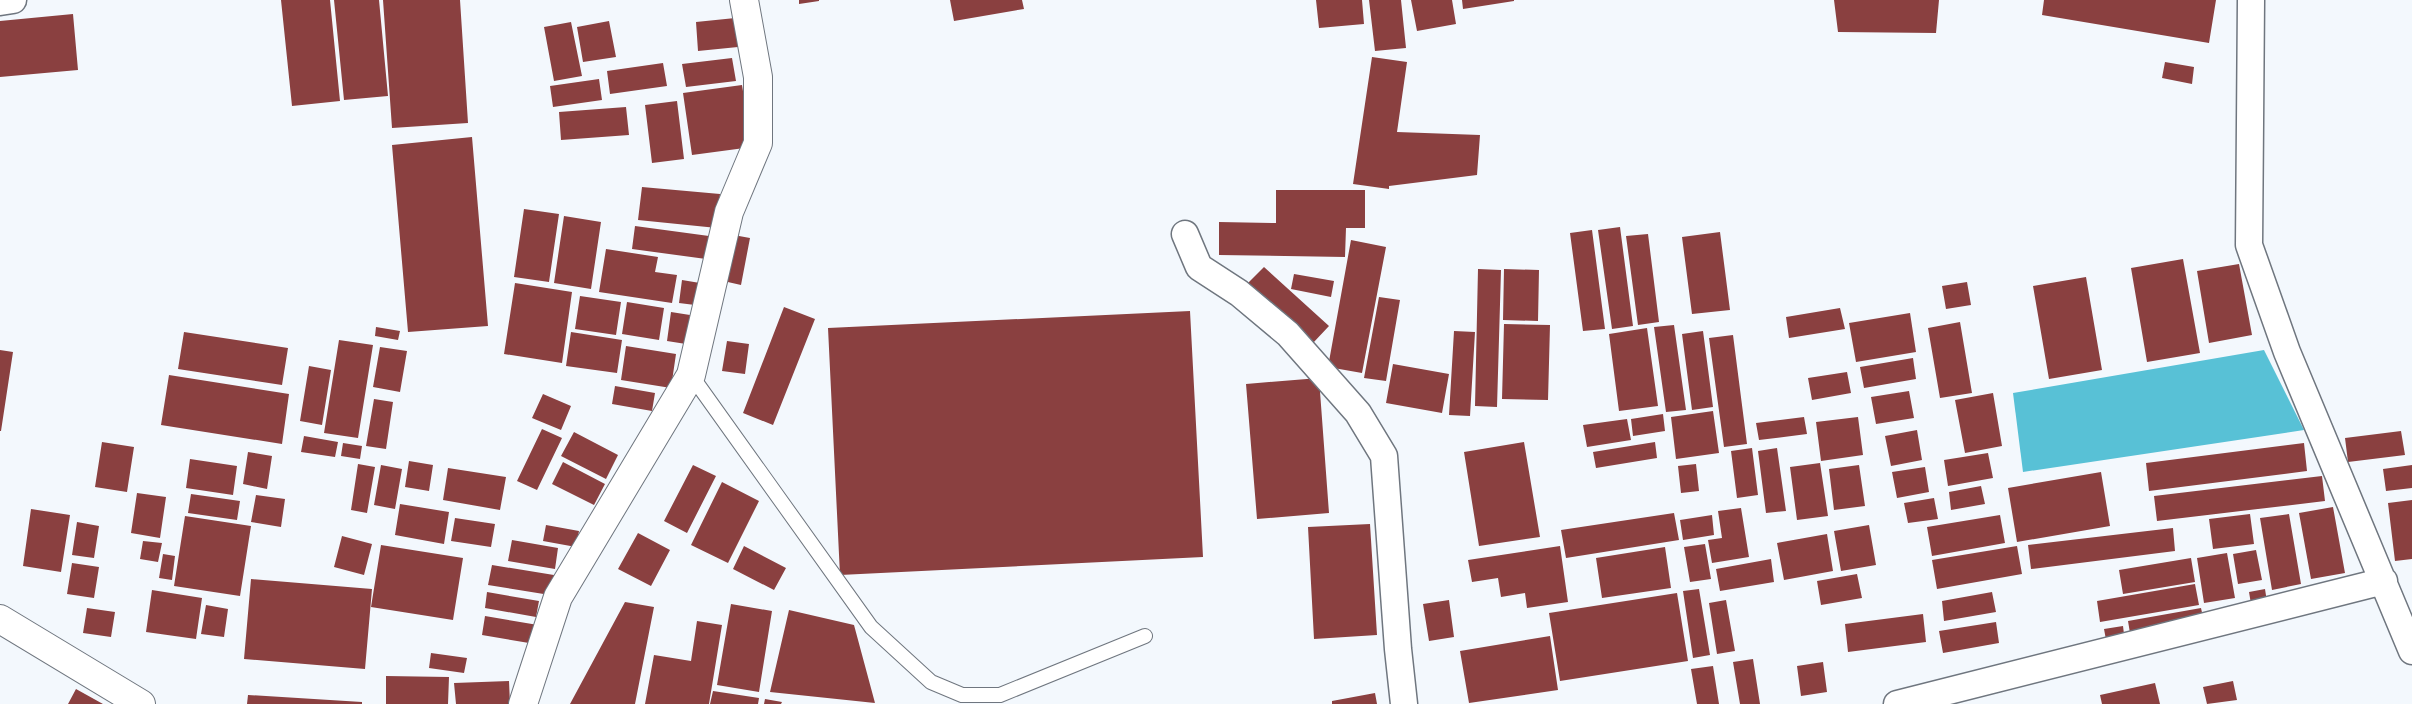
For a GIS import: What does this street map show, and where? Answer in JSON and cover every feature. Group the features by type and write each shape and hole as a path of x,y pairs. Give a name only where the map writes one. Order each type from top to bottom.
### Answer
{"main road":[{"path":"523,704 558,597 691,376 729,212 758,143 758,77 744,0"},
{"path":"0,619 141,704"}],"street":[{"path":"0,2 13,0"},
{"path":"2251,0 2249,245 2287,352 2412,651"},
{"path":"1185,234 1199,267 1239,293 1288,334 1358,414 1384,456 1398,649 1404,704"},
{"path":"1897,704 2384,581"}],"lane":[{"path":"691,376 871,627 931,682 962,695 1000,695 1145,636"}],"water":[{"path":"2264,350 2304,430 2023,472 2013,393"}],"building":[{"path":"281,0 330,0 340,101 292,106"},
{"path":"334,0 379,0 388,96 344,100"},
{"path":"383,0 460,0 468,123 392,128"},
{"path":"799,0 819,0 819,1 799,4"},
{"path":"950,0 1022,0 1024,9 954,21"},
{"path":"1316,0 1362,0 1364,24 1319,28"},
{"path":"1369,0 1401,0 1406,48 1375,51"},
{"path":"1411,0 1452,0 1456,24 1417,31"},
{"path":"1462,0 1514,0 1514,1 1463,9"},
{"path":"1834,0 1939,0 1936,33 1838,32"},
{"path":"2044,0 2216,0 2209,43 2042,15"},
{"path":"73,14 78,70 0,77 0,21"},
{"path":"745,17 748,46 698,51 696,22"},
{"path":"609,21 616,57 583,62 577,27"},
{"path":"571,22 582,76 554,81 544,27"},
{"path":"1372,57 1407,62 1397,132 1480,135 1477,175 1389,186 1389,189 1353,184"},
{"path":"732,58 736,81 686,87 682,64"},
{"path":"2165,62 2194,67 2192,84 2162,78"},
{"path":"663,63 667,86 610,94 607,71"},
{"path":"599,79 602,100 553,107 550,86"},
{"path":"742,85 752,147 692,155 683,93"},
{"path":"677,101 684,159 652,163 645,105"},
{"path":"626,107 629,135 561,140 559,112"},
{"path":"472,137 488,326 408,332 392,145"},
{"path":"642,187 720,194 717,228 638,220"},
{"path":"1276,190 1365,190 1365,228 1346,228 1345,257 1219,255 1219,222 1276,223"},
{"path":"524,209 559,214 549,282 514,277"},
{"path":"564,216 601,222 591,289 554,283"},
{"path":"635,226 709,236 706,259 632,249"},
{"path":"1620,227 1633,326 1612,329 1598,230"},
{"path":"1592,230 1605,329 1583,331 1570,233"},
{"path":"1720,232 1730,310 1692,314 1682,237"},
{"path":"728,234 750,238 741,285 719,280"},
{"path":"1648,234 1659,322 1638,325 1626,236"},
{"path":"1351,240 1386,247 1362,373 1328,367"},
{"path":"606,249 658,257 655,272 677,275 672,303 599,292"},
{"path":"2183,259 2200,353 2147,362 2131,268"},
{"path":"2239,264 2252,335 2209,343 2197,271"},
{"path":"1264,267 1329,326 1313,343 1248,283"},
{"path":"1478,269 1501,270 1497,407 1475,406"},
{"path":"1504,269 1539,270 1538,321 1503,320"},
{"path":"1294,274 1334,281 1331,297 1291,289"},
{"path":"2086,277 2102,370 2049,379 2033,286"},
{"path":"682,280 706,284 703,306 679,303"},
{"path":"1967,282 1971,305 1946,309 1942,286"},
{"path":"515,283 572,292 562,363 504,354"},
{"path":"580,296 621,302 616,335 575,329"},
{"path":"1379,297 1400,300 1386,381 1364,378"},
{"path":"627,302 664,308 659,340 622,334"},
{"path":"784,307 815,319 773,425 743,413"},
{"path":"1840,308 1845,329 1789,338 1786,317"},
{"path":"1190,311 1203,557 840,575 828,328"},
{"path":"671,312 690,315 686,344 667,341"},
{"path":"1910,313 1916,352 1856,362 1849,323"},
{"path":"1960,322 1972,393 1940,398 1928,328"},
{"path":"1504,324 1550,325 1548,400 1502,399"},
{"path":"1674,325 1686,410 1666,412 1654,327"},
{"path":"376,327 400,331 398,340 375,336"},
{"path":"1647,328 1658,406 1619,411 1609,334"},
{"path":"1454,331 1475,332 1470,416 1449,415"},
{"path":"1703,331 1713,407 1692,410 1682,334"},
{"path":"184,332 288,348 282,385 178,369"},
{"path":"571,332 622,340 617,373 566,366"},
{"path":"1733,335 1747,444 1724,447 1709,338"},
{"path":"339,340 373,345 358,438 324,433"},
{"path":"727,341 749,344 745,374 722,371"},
{"path":"626,346 676,354 671,388 621,380"},
{"path":"380,347 407,351 400,392 373,387"},
{"path":"0,350 13,352 1,431 0,431"},
{"path":"1913,358 1916,379 1864,388 1860,367"},
{"path":"1393,364 1449,374 1442,413 1386,403"},
{"path":"309,366 331,370 322,425 300,421"},
{"path":"1847,372 1851,393 1812,400 1808,378"},
{"path":"169,375 289,394 282,444 161,425"},
{"path":"1319,378 1329,513 1257,519 1246,384"},
{"path":"615,386 655,393 652,411 612,404"},
{"path":"1909,391 1914,418 1876,424 1871,397"},
{"path":"1993,393 2002,446 1965,453 1955,400"},
{"path":"543,394 571,406 561,430 532,418"},
{"path":"374,399 393,402 386,449 366,446"},
{"path":"1713,411 1719,453 1676,459 1671,417"},
{"path":"1663,414 1665,431 1633,436 1631,419"},
{"path":"1804,417 1807,434 1759,440 1756,423"},
{"path":"1858,417 1863,455 1821,461 1816,422"},
{"path":"1627,419 1631,440 1587,447 1583,425"},
{"path":"542,429 562,438 537,490 517,481"},
{"path":"1917,430 1922,460 1891,466 1885,436"},
{"path":"2401,431 2405,455 2348,462 2345,438"},
{"path":"574,432 618,455 606,479 561,456"},
{"path":"304,436 338,442 335,457 301,452"},
{"path":"102,442 134,447 127,492 95,487"},
{"path":"1524,442 1540,537 1479,546 1464,452"},
{"path":"1655,442 1657,458 1596,468 1593,452"},
{"path":"343,443 362,446 360,459 341,456"},
{"path":"2304,443 2307,471 2149,491 2146,463"},
{"path":"1752,448 1758,495 1737,498 1731,451"},
{"path":"1777,448 1786,511 1766,513 1758,451"},
{"path":"248,452 272,456 267,489 243,484"},
{"path":"1988,453 1993,478 1948,486 1944,460"},
{"path":"190,459 237,466 233,495 186,488"},
{"path":"409,461 433,465 429,491 405,487"},
{"path":"563,462 605,484 594,505 552,484"},
{"path":"1820,463 1828,516 1797,520 1790,467"},
{"path":"358,464 375,467 367,513 351,510"},
{"path":"1696,464 1699,491 1681,493 1678,466"},
{"path":"381,465 402,469 395,509 374,505"},
{"path":"693,465 716,476 687,533 664,521"},
{"path":"1859,465 1865,506 1834,510 1829,469"},
{"path":"2412,465 2412,488 2386,491 2383,469"},
{"path":"1925,467 1929,492 1897,498 1892,472"},
{"path":"448,468 506,477 500,510 443,500"},
{"path":"2101,472 2110,526 2017,542 2008,488"},
{"path":"2322,476 2325,501 2157,521 2154,496"},
{"path":"722,482 759,501 728,563 691,545"},
{"path":"1981,486 1985,504 1951,510 1949,492"},
{"path":"137,493 166,497 160,538 131,533"},
{"path":"191,494 240,501 237,520 188,513"},
{"path":"256,495 285,499 281,527 251,522"},
{"path":"1934,498 1938,519 1908,523 1904,503"},
{"path":"2412,500 2412,559 2395,561 2388,503"},
{"path":"400,504 449,512 444,544 395,535"},
{"path":"2333,507 2345,573 2311,579 2299,513"},
{"path":"1741,508 1749,557 1712,563 1708,540 1722,538 1718,511"},
{"path":"31,509 70,515 61,572 23,566"},
{"path":"1674,513 1679,540 1566,558 1561,530"},
{"path":"2250,514 2254,544 2213,549 2209,519"},
{"path":"2289,514 2301,584 2272,590 2260,518"},
{"path":"1712,515 1714,535 1683,540 1680,520"},
{"path":"2000,515 2005,543 1932,556 1927,527"},
{"path":"185,516 251,526 240,596 174,586"},
{"path":"455,518 495,524 491,547 451,541"},
{"path":"77,522 99,526 94,558 72,555"},
{"path":"1370,524 1377,635 1314,639 1308,527"},
{"path":"546,525 579,531 576,547 543,541"},
{"path":"1869,525 1876,565 1841,571 1834,531"},
{"path":"2173,528 2175,551 2031,569 2028,545"},
{"path":"638,533 670,550 651,586 618,569"},
{"path":"1827,534 1833,571 1784,580 1777,543"},
{"path":"342,536 372,544 364,575 334,567"},
{"path":"512,540 558,548 555,569 508,561"},
{"path":"143,541 162,543 158,562 140,559"},
{"path":"1705,544 1711,579 1690,582 1684,547"},
{"path":"381,545 463,558 453,620 371,607"},
{"path":"744,546 786,568 774,590 733,569"},
{"path":"1560,546 1568,602 1527,608 1525,593 1501,597 1498,578 1472,582 1468,560"},
{"path":"2017,546 2022,574 1937,589 1932,560"},
{"path":"1665,547 1671,588 1602,598 1596,558"},
{"path":"2256,550 2262,580 2238,584 2233,554"},
{"path":"2227,553 2235,598 2204,603 2197,558"},
{"path":"163,554 175,556 172,580 159,578"},
{"path":"2191,558 2195,582 2123,594 2119,570"},
{"path":"1771,559 1774,582 1720,591 1716,569"},
{"path":"72,563 99,567 94,598 67,594"},
{"path":"492,565 560,576 556,596 488,585"},
{"path":"1857,574 1862,598 1821,605 1817,581"},
{"path":"251,579 372,589 365,669 244,659"},
{"path":"2195,584 2199,605 2100,622 2097,601"},
{"path":"1699,589 1710,655 1693,658 1683,591"},
{"path":"2265,589 2267,602 2251,604 2249,592"},
{"path":"152,590 202,598 196,639 146,632"},
{"path":"487,592 539,601 536,617 485,608"},
{"path":"1992,592 1996,612 1944,621 1942,601"},
{"path":"1677,593 1688,661 1560,681 1549,613"},
{"path":"1449,600 1454,637 1429,641 1423,604"},
{"path":"1726,600 1735,651 1717,654 1709,603"},
{"path":"625,602 654,607 635,704 570,704"},
{"path":"731,604 772,611 759,692 717,685"},
{"path":"206,605 228,609 224,637 201,634"},
{"path":"87,608 115,612 111,637 83,633"},
{"path":"2201,608 2205,626 2131,639 2128,621"},
{"path":"789,610 854,625 875,703 770,692"},
{"path":"1923,614 1926,642 1848,652 1845,624"},
{"path":"485,616 538,625 535,644 482,635"},
{"path":"697,621 722,625 709,704 645,704 654,655 691,661"},
{"path":"1996,622 1999,643 1943,653 1939,631"},
{"path":"2123,626 2125,642 2107,645 2104,629"},
{"path":"1550,636 1558,690 1469,703 1460,651"},
{"path":"431,653 467,658 464,673 429,668"},
{"path":"1753,659 1760,704 1740,704 1733,662"},
{"path":"1823,662 1827,692 1801,696 1797,666"},
{"path":"1713,666 1719,704 1697,704 1691,669"},
{"path":"386,676 449,677 448,704 386,704"},
{"path":"509,681 510,704 456,704 454,683"},
{"path":"2233,681 2237,700 2207,704 2203,687"},
{"path":"2155,683 2160,704 2102,704 2100,695"},
{"path":"76,689 103,704 68,704"},
{"path":"713,691 759,698 758,704 710,704"},
{"path":"1375,693 1377,704 1332,704 1332,701"},
{"path":"248,695 362,702 362,704 247,704"},
{"path":"765,699 782,702 781,704 764,704"}]}
